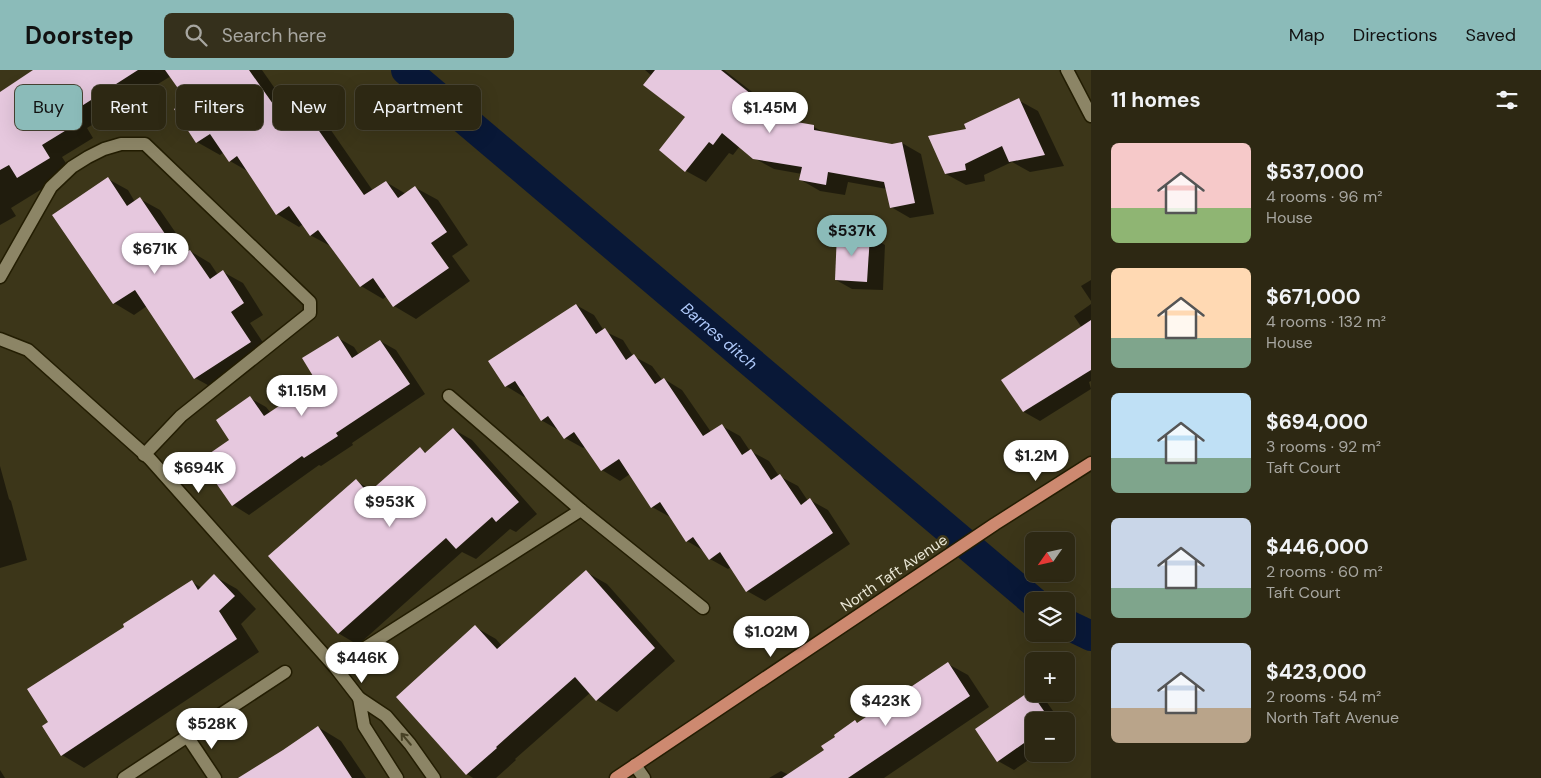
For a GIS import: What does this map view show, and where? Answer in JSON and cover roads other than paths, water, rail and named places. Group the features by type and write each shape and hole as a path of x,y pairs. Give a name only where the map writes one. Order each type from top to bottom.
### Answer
{"main road":[{"name":"North Taft Avenue","path":"616,778 995,524 1091,463"}],"street":[{"path":"1067,70 1091,116"},
{"path":"0,276 51,187 72,168 104,149 122,144 145,144 310,302 310,314 181,416 144,455"},
{"path":"0,339 28,350 144,455 335,667 359,698 386,716 410,744 434,778"},
{"path":"449,396 581,510 703,608"},
{"path":"335,667 581,510"},
{"path":"124,778 285,672"},
{"path":"359,698 364,726 397,778"},
{"path":"187,736 215,778"},
{"path":"635,766 644,778"}],"waterway":[{"name":"Barnes ditch","path":"406,70 1025,594"},
{"name":"Barnes ditch","path":"1075,628 1091,636"}]}
